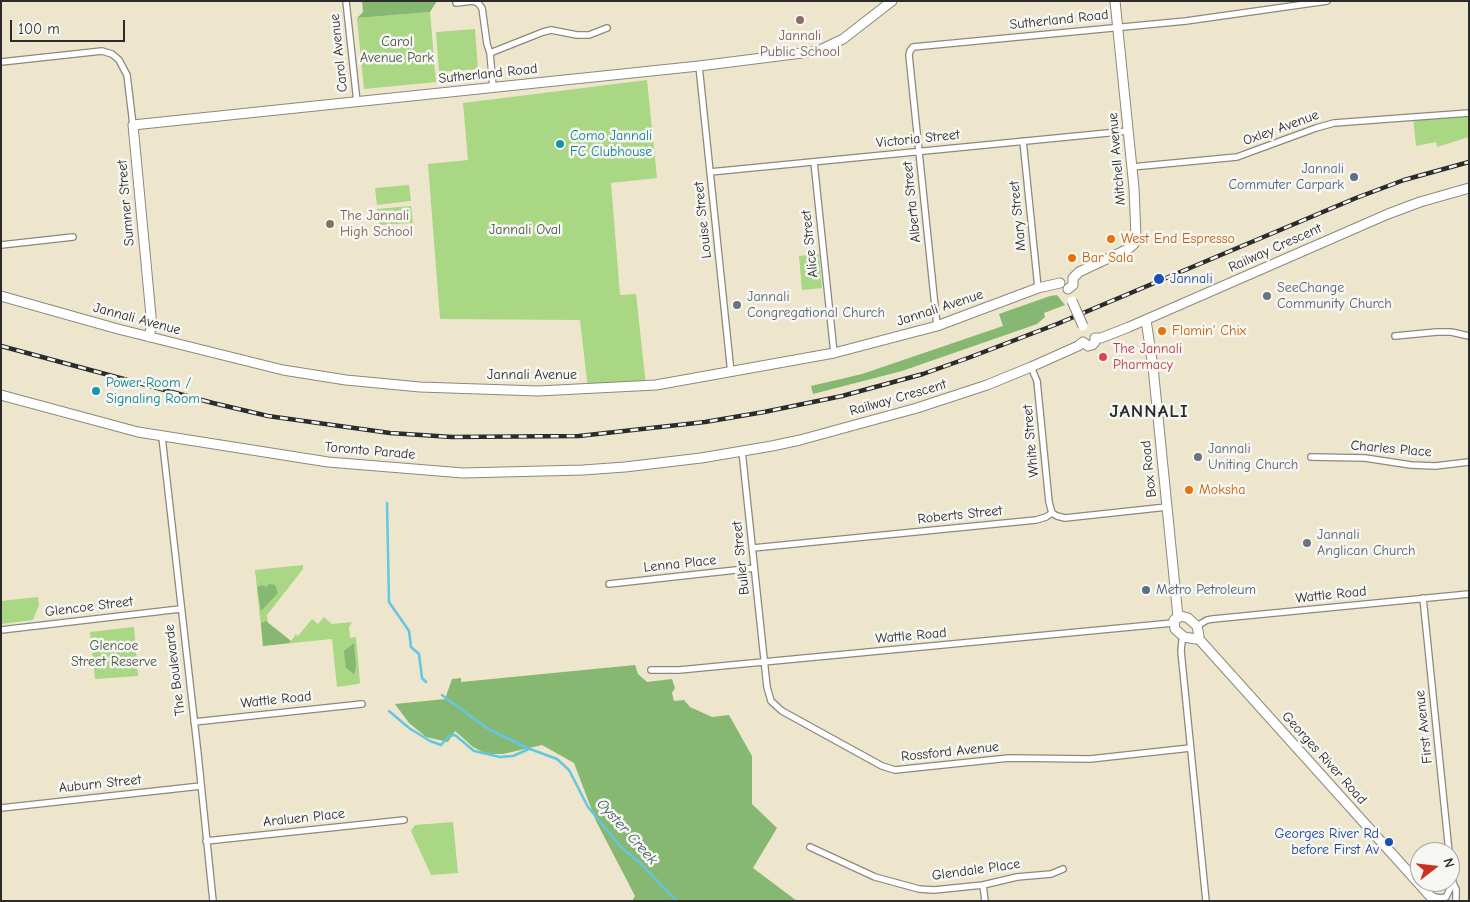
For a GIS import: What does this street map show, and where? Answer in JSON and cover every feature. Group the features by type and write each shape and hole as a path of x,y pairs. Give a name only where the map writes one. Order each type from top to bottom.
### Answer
{"street":[{"name":"Carol Avenue","path":"346,1 357,102"},
{"name":"Sutherland Road","path":"133,125 699,66 818,51 843,39 892,1"},
{"name":"Mitchell Avenue","path":"1072,278 1080,272 1128,250 1134,244 1137,227 1115,1"},
{"name":"Sutherland Road","path":"913,47 1186,21 1327,1"},
{"path":"456,3 479,2 484,16 493,87"},
{"path":"490,54 543,32 552,30 577,35 589,35 607,28"},
{"name":"Alberta Street","path":"913,47 909,55 937,326"},
{"name":"Sumner Street","path":"1,62 102,51 112,54 125,67 128,76 151,316 149,337"},
{"name":"Louise Street","path":"699,66 731,373"},
{"name":"Oxley Avenue","path":"1132,168 1237,157 1334,123 1469,113"},
{"name":"Victoria Street","path":"710,172 1128,131"},
{"name":"Mary Street","path":"1023,141 1038,288"},
{"name":"Alice Street","path":"814,162 834,353"},
{"name":"Railway Crescent","path":"1084,334 1086,345 1090,346 1094,343 1095,338 1105,337 1146,320 1363,224 1420,202 1469,188"},
{"path":"1,245 73,238"},
{"path":"1064,276 1072,278 1074,285 1068,289 1063,288 1060,283 1061,278 1064,276"},
{"name":"Jannali Avenue","path":"1,296 149,337 283,370 346,380 420,388 538,391 656,385 834,353 937,326 1038,288 1060,283"},
{"path":"1068,289 1084,334"},
{"name":"Box Road","path":"1146,320 1153,367 1167,508 1175,620"},
{"path":"1395,336 1437,332 1451,332 1469,336"},
{"name":"Railway Crescent","path":"742,452 800,440 917,408 987,385 1078,346 1084,334"},
{"name":"White Street","path":"1031,367 1037,381 1048,502 1052,513"},
{"name":"Toronto Parade","path":"1,395 162,437 200,441 328,462 463,473 545,472 625,467 742,452"},
{"name":"The Boulevarde","path":"162,437 213,901"},
{"name":"Buller Street","path":"742,452 764,662"},
{"name":"Charles Place","path":"1311,457 1365,458 1411,465 1435,466 1469,462"},
{"name":"Roberts Street","path":"753,548 1036,520 1052,513 1065,518 1167,508"},
{"name":"Lenna Place","path":"608,584 754,568"},
{"name":"Wattle Road","path":"1197,626 1213,619 1469,594"},
{"name":"First Avenue","path":"1424,598 1449,842"},
{"name":"Glencoe Street","path":"1,630 180,609"},
{"path":"1188,618 1197,626 1198,638 1193,640 1184,637 1175,629 1175,620 1188,618"},
{"name":"Wattle Road","path":"651,670 679,670 764,662 1175,620"},
{"path":"1184,637 1181,651 1206,901"},
{"name":"Georges River Road","path":"1198,638 1432,899"},
{"name":"Rossford Avenue","path":"764,662 768,694 776,707 882,766 895,770 1010,758 1090,759 1190,748"},
{"name":"Wattle Road","path":"194,722 362,704"},
{"name":"Auburn Street","path":"1,808 201,786"},
{"name":"Araluen Place","path":"206,841 404,820"},
{"name":"Glendale Place","path":"810,847 875,877 911,888 934,890 983,885 1017,877 1051,874 1063,869"},
{"path":"983,885 985,901"},
{"path":"1432,899 1446,897 1448,892"}],"green space":[{"path":"362,1 437,1 430,12 357,18 363,12"},
{"name":"Carol Avenue Park","path":"430,12 436,82 364,89 357,18"},
{"path":"475,29 478,69 439,72 436,32"},
{"name":"Jannali Oval","path":"647,80 657,178 611,183 620,295 636,294 646,386 588,389 580,320 440,319 428,164 468,160 463,103"},
{"path":"1469,113 1469,137 1437,147 1436,142 1416,146 1413,117"},
{"path":"409,185 411,201 377,205 375,188"},
{"path":"411,206 413,223 379,225 377,209"},
{"path":"819,254 822,288 802,290 799,256"},
{"path":"1057,295 1065,305 1044,313 1045,317 1037,324 902,371 813,394 811,386 862,374 1003,326 999,314"},
{"path":"303,565 303,569 267,615 268,623 291,641 296,634 298,636 312,619 318,624 324,617 332,624 352,622 349,627 350,638 356,637 360,683 358,684 337,687 332,639 263,646 255,570"},
{"path":"269,584 275,585 278,593 261,611 257,587 262,585 266,587"},
{"path":"38,597 39,605 33,620 1,624 1,601"},
{"path":"266,621 291,641 289,643 263,646 261,623"},
{"name":"Glencoe Street Reserve","path":"134,627 138,676 95,679 90,632"},
{"path":"354,643 356,667 354,674 346,668 344,651"},
{"path":"635,665 638,674 647,682 672,679 675,688 672,693 674,701 684,700 690,707 712,717 729,715 752,756 752,804 777,828 753,868 797,901 632,901 635,896 596,821 574,763 542,745 503,754 486,754 473,747 455,731 448,742 426,737 409,723 395,704 445,699 452,679 461,678 461,682"},
{"path":"453,822 458,873 431,875 411,831 415,825"}],"waterway":[{"path":"387,503 389,602 409,631 411,647 419,654 422,678 426,682"},
{"name":"Oyster Creek","path":"442,695 488,729 530,749 557,759 569,770 588,807 621,847 639,862 677,901"},
{"path":"389,711 409,728 430,741 441,745 449,736 455,735 474,751 500,757 513,756 529,749"}],"railway":[{"path":"1,346 268,416 390,433 452,437 579,436 705,422 842,396 923,374 1057,324 1356,198 1404,180 1469,162"}],"place":[{"name":"Jannali Public School","path":"800,20"},
{"name":"Como Jannali FC Clubhouse","path":"560,144"},
{"name":"Jannali Commuter Carpark","path":"1354,177"},
{"name":"The Jannali High School","path":"330,224"},
{"name":"West End Espresso","path":"1111,239"},
{"name":"Bar Sala","path":"1072,258"},
{"name":"Jannali","path":"1159,279"},
{"name":"SeeChange Community Church","path":"1267,296"},
{"name":"Jannali Congregational Church","path":"737,305"},
{"name":"Flamin' Chix","path":"1162,331"},
{"name":"The Jannali Pharmacy","path":"1103,357"},
{"name":"Power Room / Signaling Room","path":"96,391"},
{"name":"Jannali Uniting Church","path":"1198,457"},
{"name":"Moksha","path":"1189,490"},
{"name":"Jannali Anglican Church","path":"1307,543"},
{"name":"Metro Petroleum","path":"1146,590"},
{"name":"Georges River Rd before First Av","path":"1389,842"}],"district":[{"name":"JANNALI","path":"1149,412"}]}
